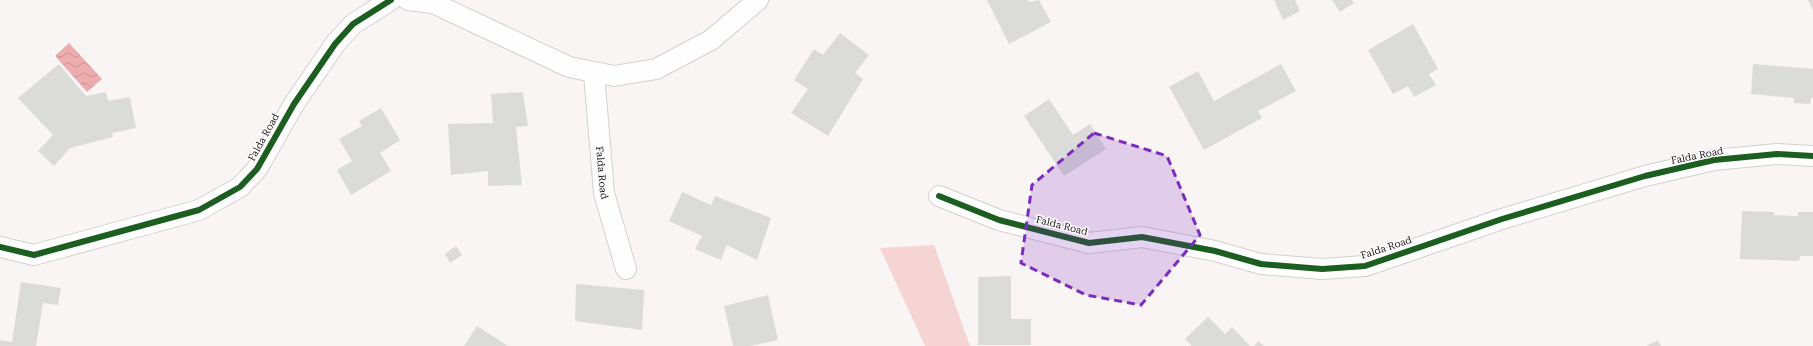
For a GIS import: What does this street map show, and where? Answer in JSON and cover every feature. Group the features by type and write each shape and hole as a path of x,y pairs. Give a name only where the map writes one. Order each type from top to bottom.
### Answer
{"street":[{"name":"Falda Road","path":"0,247 34,254 200,210 240,187 257,169 294,104 335,44 353,24 391,0"},
{"path":"408,0 433,3 569,67 614,76 656,69 711,40 758,0"},
{"name":"Falda Road","path":"594,73 604,193 626,269"},
{"name":"Falda Road","path":"939,196 999,220 1089,243 1142,237 1215,251 1261,264 1322,268 1365,266 1502,219 1645,176 1714,160 1777,154 1813,156"}],"highlighted area":[{"path":"1094,133 1167,156 1200,235 1141,305 1086,295 1021,263 1032,185"}],"shaded area":[{"path":"934,245 970,346 925,346 880,248"}],"water":[{"path":"69,43 102,79 87,92 55,56"}],"building":[{"path":"987,0 1028,0 1029,2 1039,0 1051,22 1009,44"},
{"path":"1274,0 1295,0 1300,11 1283,20"},
{"path":"1332,0 1352,0 1354,3 1340,12"},
{"path":"1808,0 1813,0 1813,11"},
{"path":"1413,24 1438,69 1429,74 1436,85 1414,97 1408,86 1393,94 1368,50"},
{"path":"840,33 869,55 855,73 863,79 828,136 791,113 808,89 794,80 814,49 823,55"},
{"path":"59,64 86,96 106,92 108,101 130,97 136,128 112,133 113,137 70,148 54,166 38,151 53,135 18,98"},
{"path":"1281,64 1296,91 1258,111 1262,118 1204,150 1169,87 1198,71 1214,101"},
{"path":"1753,64 1813,69 1813,98 1811,98 1810,104 1793,103 1794,98 1751,94"},
{"path":"523,92 528,126 516,127 522,185 488,186 488,171 451,175 448,124 493,123 491,94"},
{"path":"1049,99 1073,135 1090,124 1106,149 1064,176 1024,116"},
{"path":"381,108 400,140 380,153 391,171 351,195 337,170 352,161 339,139 362,126 359,121"},
{"path":"682,192 711,205 715,196 771,218 757,260 727,245 721,260 695,249 702,236 669,221"},
{"path":"1742,211 1774,212 1774,215 1798,216 1798,212 1813,212 1813,256 1800,256 1799,261 1740,259"},
{"path":"456,246 462,255 450,263 445,254"},
{"path":"1011,276 1011,319 1031,319 1031,345 978,345 978,277"},
{"path":"21,282 61,288 58,305 43,303 36,346 0,346 0,340 12,342"},
{"path":"576,284 644,290 642,330 575,321"},
{"path":"768,295 778,340 750,346 733,346 724,306"},
{"path":"1208,317 1225,334 1232,327 1250,346 1192,346 1185,339"},
{"path":"477,326 508,346 464,346"},
{"path":"1658,340 1661,346 1646,346"},
{"path":"1258,341 1264,346 1254,346"}],"cycle path":[{"path":"0,247 34,255 199,210 240,187 257,169 294,104 335,44 353,24 391,0"},
{"path":"939,196 999,220 1089,243 1142,237 1215,251 1261,264 1322,269 1365,266 1502,219 1645,176 1714,160 1777,154 1813,156"}]}
